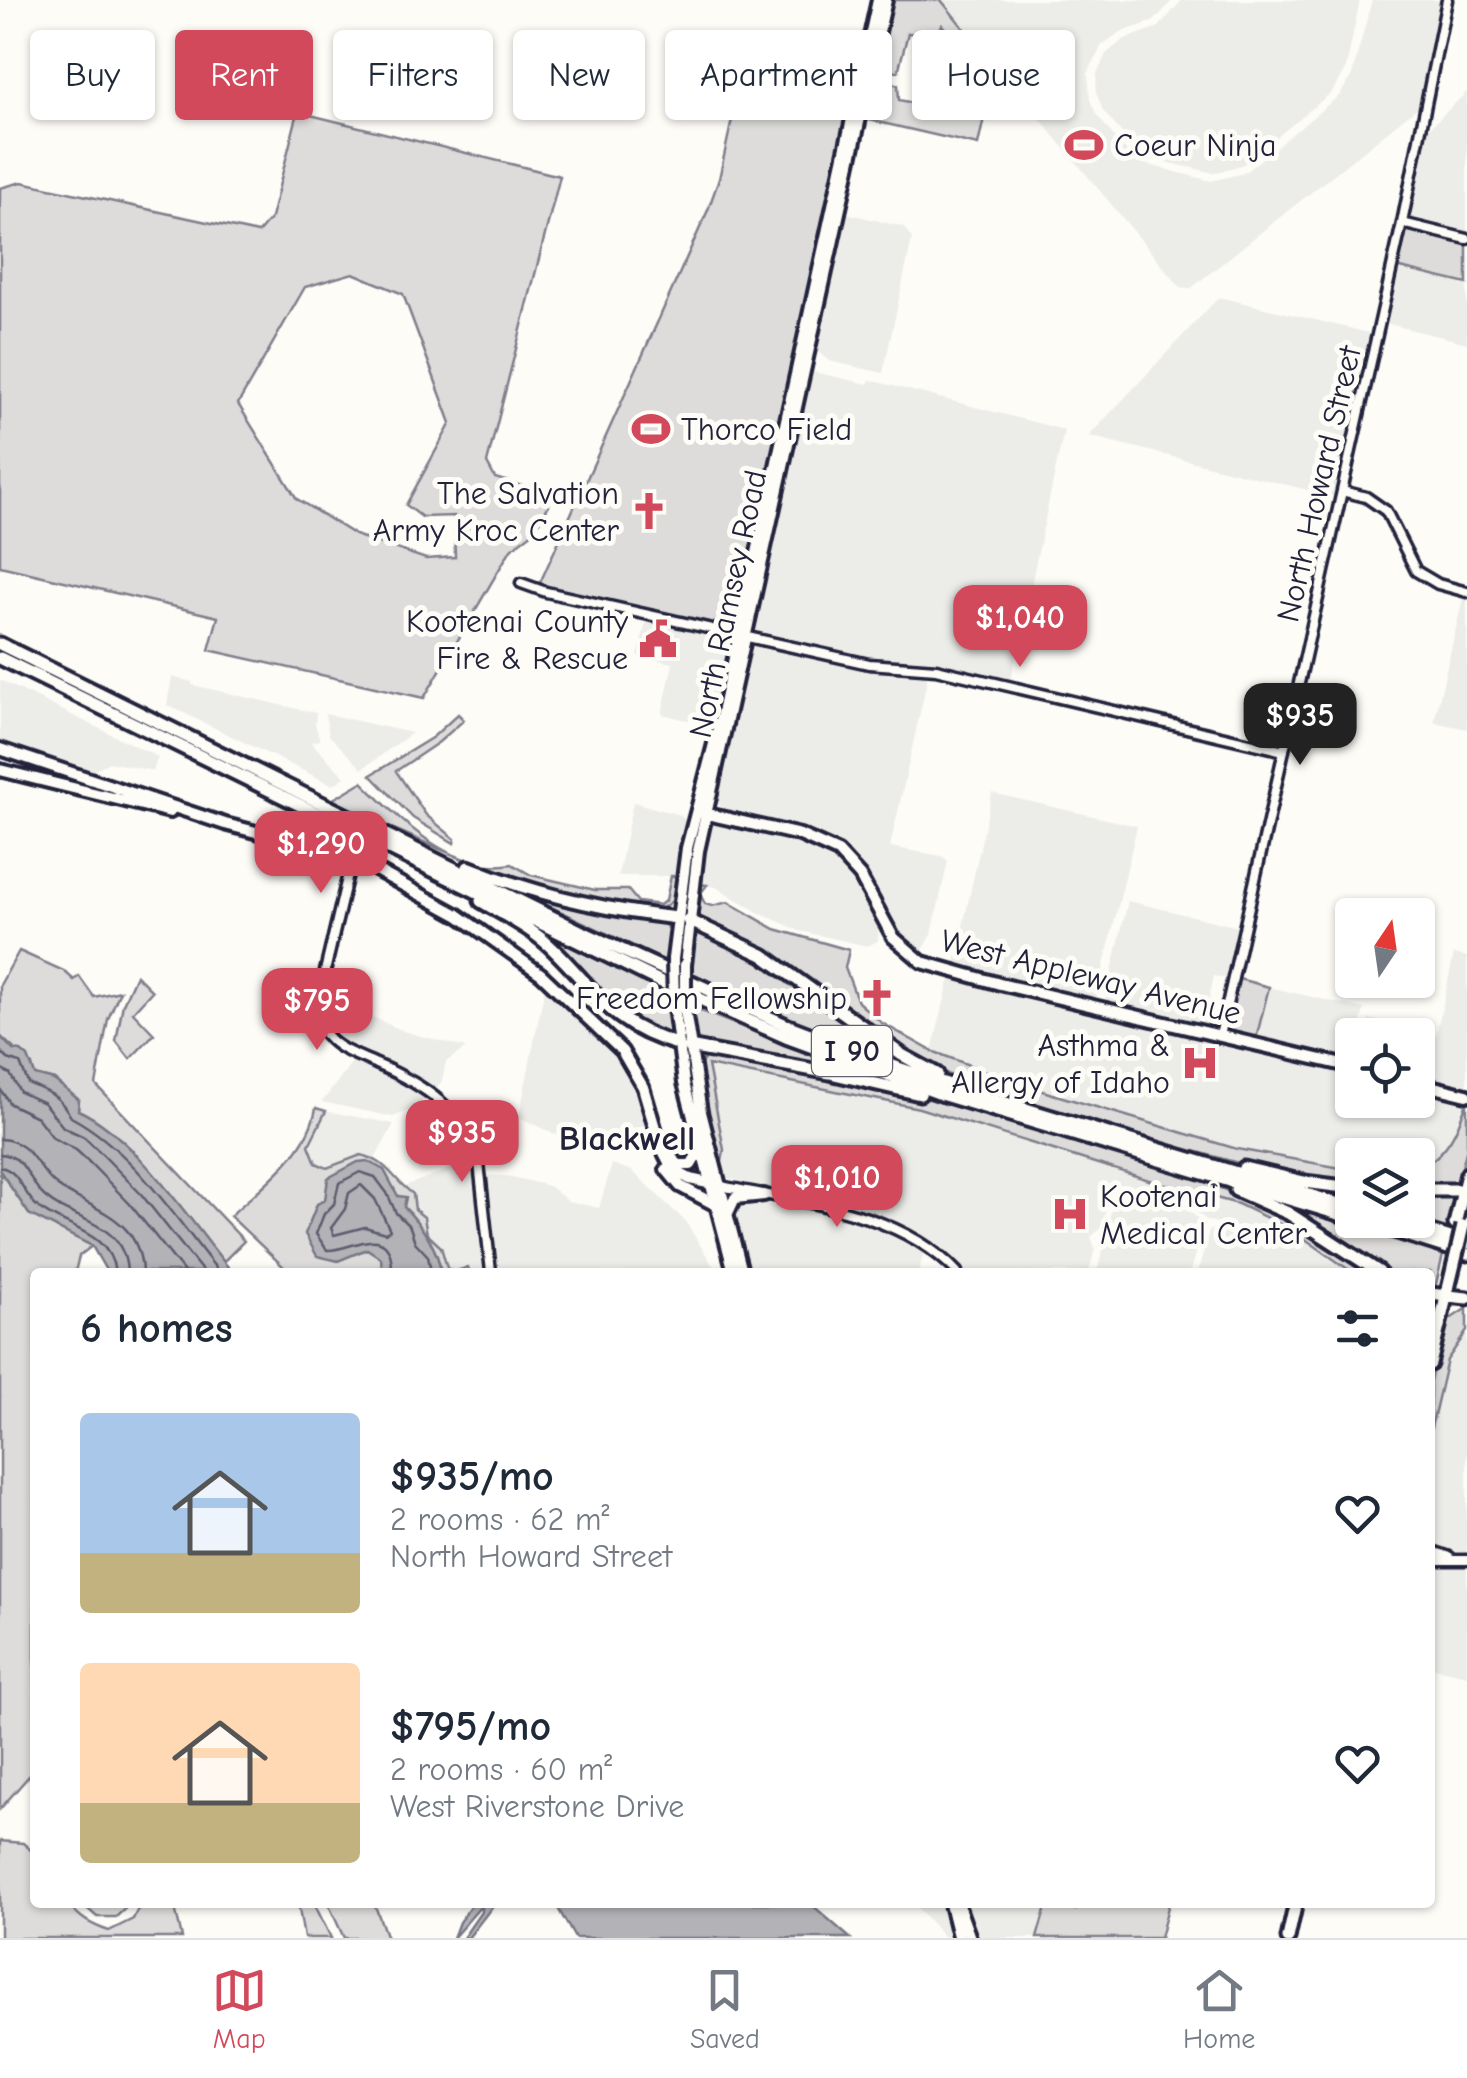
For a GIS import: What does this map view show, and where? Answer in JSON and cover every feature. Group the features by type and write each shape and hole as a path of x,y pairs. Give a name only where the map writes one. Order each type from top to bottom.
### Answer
{"highway":[{"name":"I 90","path":"0,644 721,998 986,1103"},
{"name":"I 90","path":"0,658 657,980 786,1037 1143,1156 1335,1213"},
{"name":"I 90","path":"376,830 516,886 562,900 683,919"},
{"path":"395,852 538,936 596,999 622,1020 683,1046"},
{"path":"683,919 763,955 902,1055 986,1103"},
{"name":"I 90","path":"683,1046 986,1103 1162,1150 1335,1203"},
{"name":"I 90","path":"1162,1150 1335,1186"},
{"path":"1143,1156 1279,1208 1373,1268"},
{"path":"1435,1322 1467,1174"},
{"path":"1435,1190 1465,1190"},
{"path":"1459,1225 1467,1209"},
{"path":"1435,1233 1467,1243"},
{"name":"I 90","path":"1416,1238 1467,1254"},
{"path":"1438,1296 1467,1298"},
{"path":"954,1908 964,1938"},
{"path":"1288,1938 1295,1908"}],"main road":[{"name":"North Ramsey Road","path":"743,635 878,0"},
{"name":"North Ramsey Road","path":"683,1046 673,958 702,813 886,0"},
{"path":"0,749 225,824"},
{"path":"0,770 352,857 421,893 498,941 622,1051 648,1102 662,1162 670,1176 680,1186 717,1206"},
{"name":"West Appleway Avenue","path":"702,813 800,835 838,852 860,876 893,937 922,962 1335,1063"},
{"name":"North Ramsey Road","path":"680,1008 685,966 683,919"},
{"path":"660,1145 680,1165 690,1166 696,1158 684,1083 683,1046"},
{"path":"683,1046 701,1112 717,1206 733,1268"},
{"path":"684,1083 728,1214 741,1268"},
{"path":"1435,1086 1467,1094"},
{"path":"660,1145 673,1170 716,1185"},
{"path":"728,1214 736,1198 764,1194"}],"street":[{"name":"North Howard Street","path":"1220,1036 1402,223 1447,0"},
{"path":"1402,223 1467,239"},
{"path":"1342,491 1366,497 1386,511 1416,571 1438,584 1467,592"},
{"path":"520,583 869,664 936,669 1284,751"},
{"path":"352,857 320,992 318,1021 336,1044 420,1086 462,1122 475,1148 491,1268"},
{"path":"716,1185 890,1226 930,1249 952,1268"},
{"path":"1435,1552 1454,1559"},
{"path":"1435,1560 1467,1560"}],"shaded area":[{"path":"890,0 941,0 965,30 946,30 942,25 940,30 912,30 898,72 892,71 892,30 884,30"},
{"path":"941,0 1173,0 1154,21 1119,33 1102,45 1088,73 1090,100 1122,147 1141,163 1211,181 1244,173 1340,95 1352,75 1372,0 1443,0 1423,103 1190,289 1181,288 1041,120 1075,120 1075,30 966,30"},
{"path":"1182,0 1360,0 1346,68 1332,92 1244,164 1214,173 1157,160 1136,150 1103,111 1096,92 1097,74 1106,54 1123,40 1159,27"},
{"path":"892,83 898,85 899,100 912,103 912,120 984,120 978,145 869,120 892,120"},
{"path":"1467,92 1467,235 1413,222 1408,211 1425,132"},
{"path":"313,116 560,176 487,463 495,478 546,493 549,505 533,532 511,549 424,698 209,650 218,617 0,566 0,188 22,182 258,233 271,218 296,120 313,120","holes":["353,273 403,294 451,423 406,505 422,517 454,516 455,557 426,559 355,535 297,499 238,404 305,287"]},
{"path":"732,120 848,120 738,625 732,628 539,585 719,179"},
{"path":"846,213 904,227 912,239 883,373 829,361 813,348"},
{"path":"1405,229 1467,243 1467,284 1396,267"},
{"path":"1396,267 1467,284 1467,343 1384,323"},
{"path":"1219,297 1373,334 1336,497 1089,436"},
{"path":"813,372 868,384 870,380 1064,430 1010,684 926,664 879,663 752,631 806,376"},
{"path":"1463,598 1467,598 1467,729 1434,722"},
{"path":"647,617 732,636 735,642 716,727 662,714 673,663 638,656"},
{"path":"750,640 878,668 926,672 890,847 942,856 948,861 932,934 922,952 898,933 858,865 840,845 798,827 722,808 715,800"},
{"path":"172,677 316,713 320,740 311,742 345,777 333,785 167,705"},
{"path":"0,680 158,757 153,771 109,762 88,773 0,745"},
{"path":"325,714 412,733 362,769 329,735"},
{"path":"458,714 464,720 396,771 426,815 455,839 454,843 413,818 371,775 433,737"},
{"path":"362,782 411,828 449,853 330,801"},
{"path":"992,793 1137,826 1096,999 954,967"},
{"path":"633,802 680,815 687,822 678,876 618,876"},
{"path":"721,823 802,841 832,855 847,871 879,925 878,941 867,946 800,931 716,887 697,884 707,831"},
{"path":"470,861 512,864 531,875 595,890 628,890 638,902 660,905 666,900 671,876 677,876 672,901 660,910 593,900"},
{"path":"698,884 707,885 700,894 705,904 728,902 775,929 849,950 845,968 858,1002 882,1023 932,1051 1019,1084 1237,1149 1335,1167 1335,1183 1287,1176 1183,1148 1001,1094 942,1072 871,1031 761,948 701,919 695,909"},
{"path":"505,885 567,905 663,923 671,931 669,963"},
{"path":"1128,901 1238,927 1227,979 1214,976 1208,1004 1221,1008 1215,1027 1105,1002"},
{"path":"527,922 668,993 671,1033 653,1030 614,1007"},
{"path":"693,928 748,950 900,1061 808,1027 691,973"},
{"path":"19,951 64,971 74,980 79,976 94,997 120,991 108,1019 96,1085 244,1241 223,1262 138,1156 78,1110 79,1100 54,1080 34,1075 32,1065 0,1036 0,985"},
{"path":"1454,954 1467,957 1467,1088 1435,1081 1436,1035"},
{"path":"136,975 152,991 133,1012 154,1034 130,1059 116,1041 123,1004"},
{"path":"950,978 1335,1069 1335,1118 1435,1118 1435,1092 1467,1100 1448,1147 1435,1157 1435,1138 1335,1138 1335,1167 1237,1149 1019,1084 932,1051"},
{"path":"1235,978 1269,987 1256,1039 1225,1027"},
{"path":"325,986 363,1013 406,1032 466,1048 446,1062 435,1091 332,1035 321,1012"},
{"path":"545,987 609,1047 636,1089 648,1124 579,1146 519,1117"},
{"path":"1269,987 1364,1009 1362,1018 1335,1018 1335,1056 1256,1039"},
{"path":"691,1007 859,1073 698,1043 694,1039"},
{"path":"707,1055 883,1087 1005,1119 1185,1174 1276,1210 1357,1268 1346,1268 1294,1231 1238,1204 919,1108 708,1065 724,1150 721,1167 698,1068"},
{"path":"355,1058 424,1093 423,1099 417,1107 393,1117 322,1102"},
{"path":"707,1065 919,1108 1238,1204 1294,1231 1346,1268 1199,1268 1209,1231 1233,1233 1235,1226 1208,1221 1182,1201 1113,1183 1101,1228 1091,1237 1095,1248 1090,1268 957,1268 914,1233 882,1218 724,1177 724,1150"},
{"path":"1467,1102 1467,1148 1458,1182 1435,1186 1435,1158 1459,1123"},
{"path":"316,1108 326,1111 309,1145 316,1163 327,1168 361,1155 384,1166 413,1194 415,1210 424,1217 427,1234 441,1247 447,1268 285,1268 230,1216 294,1154"},
{"path":"326,1111 394,1124 375,1159 361,1155 327,1168 316,1163 309,1145"},
{"path":"474,1160 487,1268 447,1268 441,1247 427,1234 424,1217 417,1213 402,1187"},
{"path":"612,1164 632,1171 685,1221 714,1268 495,1268 484,1175 508,1176 549,1186 568,1201 599,1208"},
{"path":"0,1171 29,1214 92,1246 79,1256 76,1268 30,1268 30,1775 0,1809"},
{"name":"Kootenai Medical Center","path":"1117,1191 1173,1203 1203,1224 1191,1268 1098,1268 1102,1252 1111,1244 1106,1229"},
{"path":"1435,1193 1456,1196 1448,1231 1435,1227"},
{"path":"741,1199 855,1219 897,1233 924,1250 920,1268 743,1268 730,1208"},
{"path":"1271,1199 1335,1218 1335,1238 1401,1238 1444,1251 1435,1288 1435,1268 1379,1268"},
{"path":"1467,1308 1467,1331 1447,1360 1435,1411 1435,1360 1444,1323"},
{"path":"1467,1331 1467,1553 1435,1548 1435,1411 1447,1360"},
{"path":"1435,1563 1467,1566 1467,1675 1435,1668"},
{"path":"0,1841 23,1843 30,1849 30,1908 72,1908 109,1931 133,1919 138,1908 175,1908 182,1938 0,1938"},
{"path":"87,1908 126,1908 116,1917 97,1917"},
{"path":"299,1908 316,1908 331,1938 304,1938"},
{"path":"330,1908 376,1908 387,1938 344,1938"},
{"path":"918,1908 945,1908 952,1934 944,1937"},
{"path":"961,1908 1044,1908 1037,1938 972,1938"},
{"path":"1046,1908 1168,1908 1160,1938 1037,1938"}],"water":[{"path":"0,1036 13,1050 28,1057 35,1075 54,1080 79,1100 78,1110 121,1139 181,1206 229,1268 105,1268 92,1246 29,1214 0,1171"},
{"path":"367,1161 384,1170 398,1196 406,1197 404,1207 433,1246 440,1268 382,1268 381,1258 367,1249 338,1261 317,1256 305,1234 317,1204 325,1200 328,1178"},
{"path":"469,1908 479,1908 453,1938"},
{"path":"481,1908 491,1908 468,1938 463,1938"},
{"path":"558,1908 816,1908 850,1938 575,1938"}],"place":[{"name":"Coeur Ninja","path":"1084,145"},
{"name":"Thorco Field","path":"651,429"},
{"name":"The Salvation Army Kroc Center","path":"649,511"},
{"name":"Kootenai County Fire & Rescue","path":"658,639"},
{"name":"Freedom Fellowship","path":"877,998"},
{"name":"Asthma & Allergy of Idaho","path":"1200,1063"},
{"name":"Kootenai Medical Center","path":"1070,1214"}],"district":[{"name":"Blackwell","path":"627,1138"}]}
